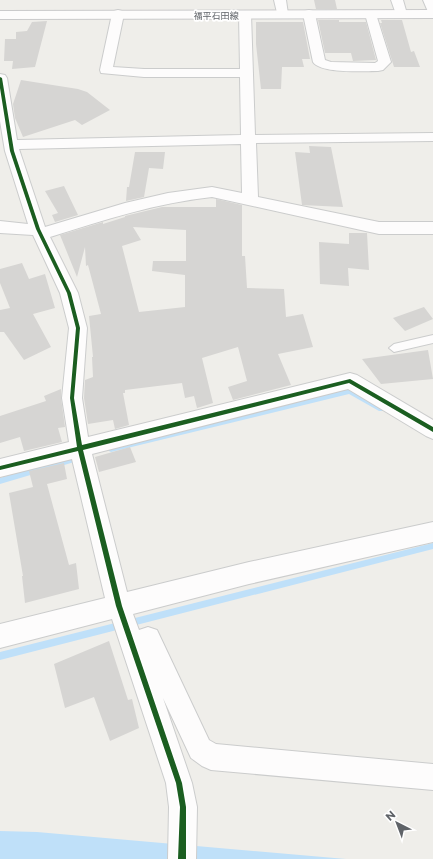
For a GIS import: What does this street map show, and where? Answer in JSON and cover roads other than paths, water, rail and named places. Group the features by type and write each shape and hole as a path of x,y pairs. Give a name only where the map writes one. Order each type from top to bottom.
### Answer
{"main road":[{"name":"福平石田線","path":"0,15 433,14"}],"street":[{"path":"280,0 282,14"},
{"path":"397,0 401,14"},
{"path":"429,0 433,10"},
{"path":"118,14 106,70 144,73 247,73"},
{"path":"245,14 250,200"},
{"path":"309,14 319,62 329,66 378,66 385,62 371,14"},
{"path":"0,78 8,149 40,232 69,293 78,328 72,398 80,448 119,606 179,783 183,807 182,859"},
{"path":"8,149 249,139 433,137"},
{"path":"0,227 40,232 128,207 195,193 212,192 379,228 433,228"},
{"path":"0,468 350,381 433,430"},
{"path":"0,636 256,572 433,532"},
{"path":"132,644 148,639 200,749 211,757 433,777"}],"lane":[{"path":"394,348 433,339"}],"water":[{"path":"0,831 37,832 346,859 0,859"}],"waterway":[{"path":"111,449 350,391 381,409"},
{"path":"0,481 79,458"},
{"path":"0,656 433,546"}]}
